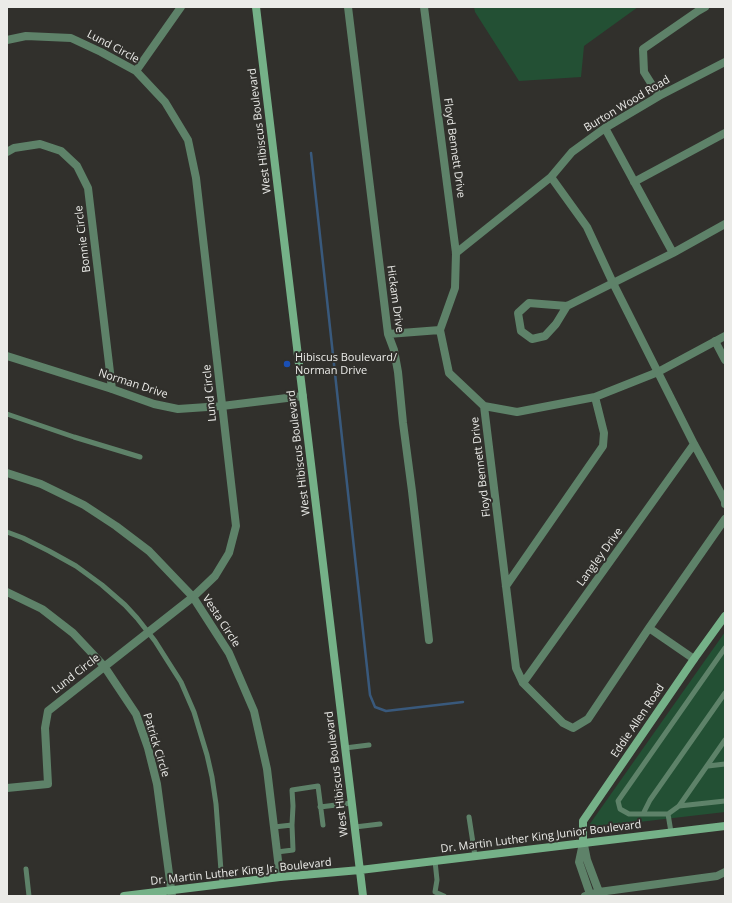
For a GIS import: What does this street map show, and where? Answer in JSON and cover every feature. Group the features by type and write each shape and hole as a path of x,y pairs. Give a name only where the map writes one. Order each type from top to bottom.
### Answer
{"street":[{"path":"136,71 181,7"},
{"name":"West Hibiscus Boulevard","path":"256,7 363,896"},
{"name":"Hickam Drive","path":"348,7 388,334 394,350 398,372 429,640"},
{"name":"Floyd Bennett Drive","path":"424,7 456,253 455,288 440,330 449,372 484,406 516,668 523,683 563,723 574,728 588,719 649,628"},
{"path":"659,96 644,72 642,49 705,7"},
{"name":"Lund Circle","path":"7,40 26,36 71,38 136,71 165,102 188,140 196,178 236,526 230,553 215,576 193,597 48,711 45,728 48,784 7,788"},
{"name":"Burton Wood Road","path":"456,253 552,177 572,152 605,128 659,96 725,62"},
{"path":"605,128 673,253"},
{"path":"634,182 725,133"},
{"name":"Bonnie Circle","path":"7,152 14,148 40,144 61,151 76,166 88,188 112,389"},
{"path":"552,177 587,227 613,283 694,444 725,501 725,504"},
{"path":"567,306 556,324 546,336 532,339 520,331 518,313 529,303 567,306 673,253 725,224"},
{"path":"388,334 440,330"},
{"path":"484,406 517,412 595,397 658,372 725,336"},
{"path":"715,341 725,360"},
{"name":"Norman Drive","path":"7,356 112,389 154,404 178,409 222,406 303,396"},
{"path":"506,586 603,446 604,433 595,397"},
{"name":"Langley Drive","path":"523,683 694,444"},
{"name":"Vesta Circle","path":"7,473 41,484 84,505 116,526 149,551 193,597 229,653 254,711 267,769 280,877"},
{"path":"694,659 649,628 725,519"},
{"name":"Patrick Circle","path":"7,592 42,609 73,633 104,666 136,714 148,748 157,784 172,893"},
{"name":"Eddie Allen Road","path":"583,843 583,821 725,616"},
{"name":"Dr. Martin Luther King Junior Boulevard","path":"360,870 725,826"},
{"path":"583,843 587,860 599,892"},
{"path":"583,843 579,862 587,895 599,892 717,876 725,872"},
{"name":"Dr. Martin Luther King Jr. Boulevard","path":"124,896 172,893 222,884 360,870"}],"lane":[{"path":"7,414 74,437 140,457"},
{"path":"7,532 23,538 76,566 125,604 155,641 181,682 194,712 212,777 216,804 222,884"},
{"path":"725,648 618,801 620,810 629,814 668,814 679,806 725,740"},
{"path":"643,814 650,800 725,693"},
{"path":"345,748 369,745"},
{"path":"708,766 725,764"},
{"path":"277,852 293,850 292,790 318,786 323,825"},
{"path":"679,806 725,801"},
{"path":"320,807 352,803"},
{"path":"668,814 671,832"},
{"path":"469,817 475,856"},
{"path":"355,827 380,824"},
{"path":"274,827 292,825"},
{"path":"435,861 437,880 435,892 444,896"},
{"path":"26,869 29,896"}],"green space":[{"path":"474,7 638,7 584,46 581,77 519,81 475,12"},
{"path":"725,632 725,812 587,828"}],"waterway":[{"path":"311,153 370,695 375,707 386,711 463,702"}],"place":[{"name":"Hibiscus Boulevard/ Norman Drive","path":"287,364"}]}
